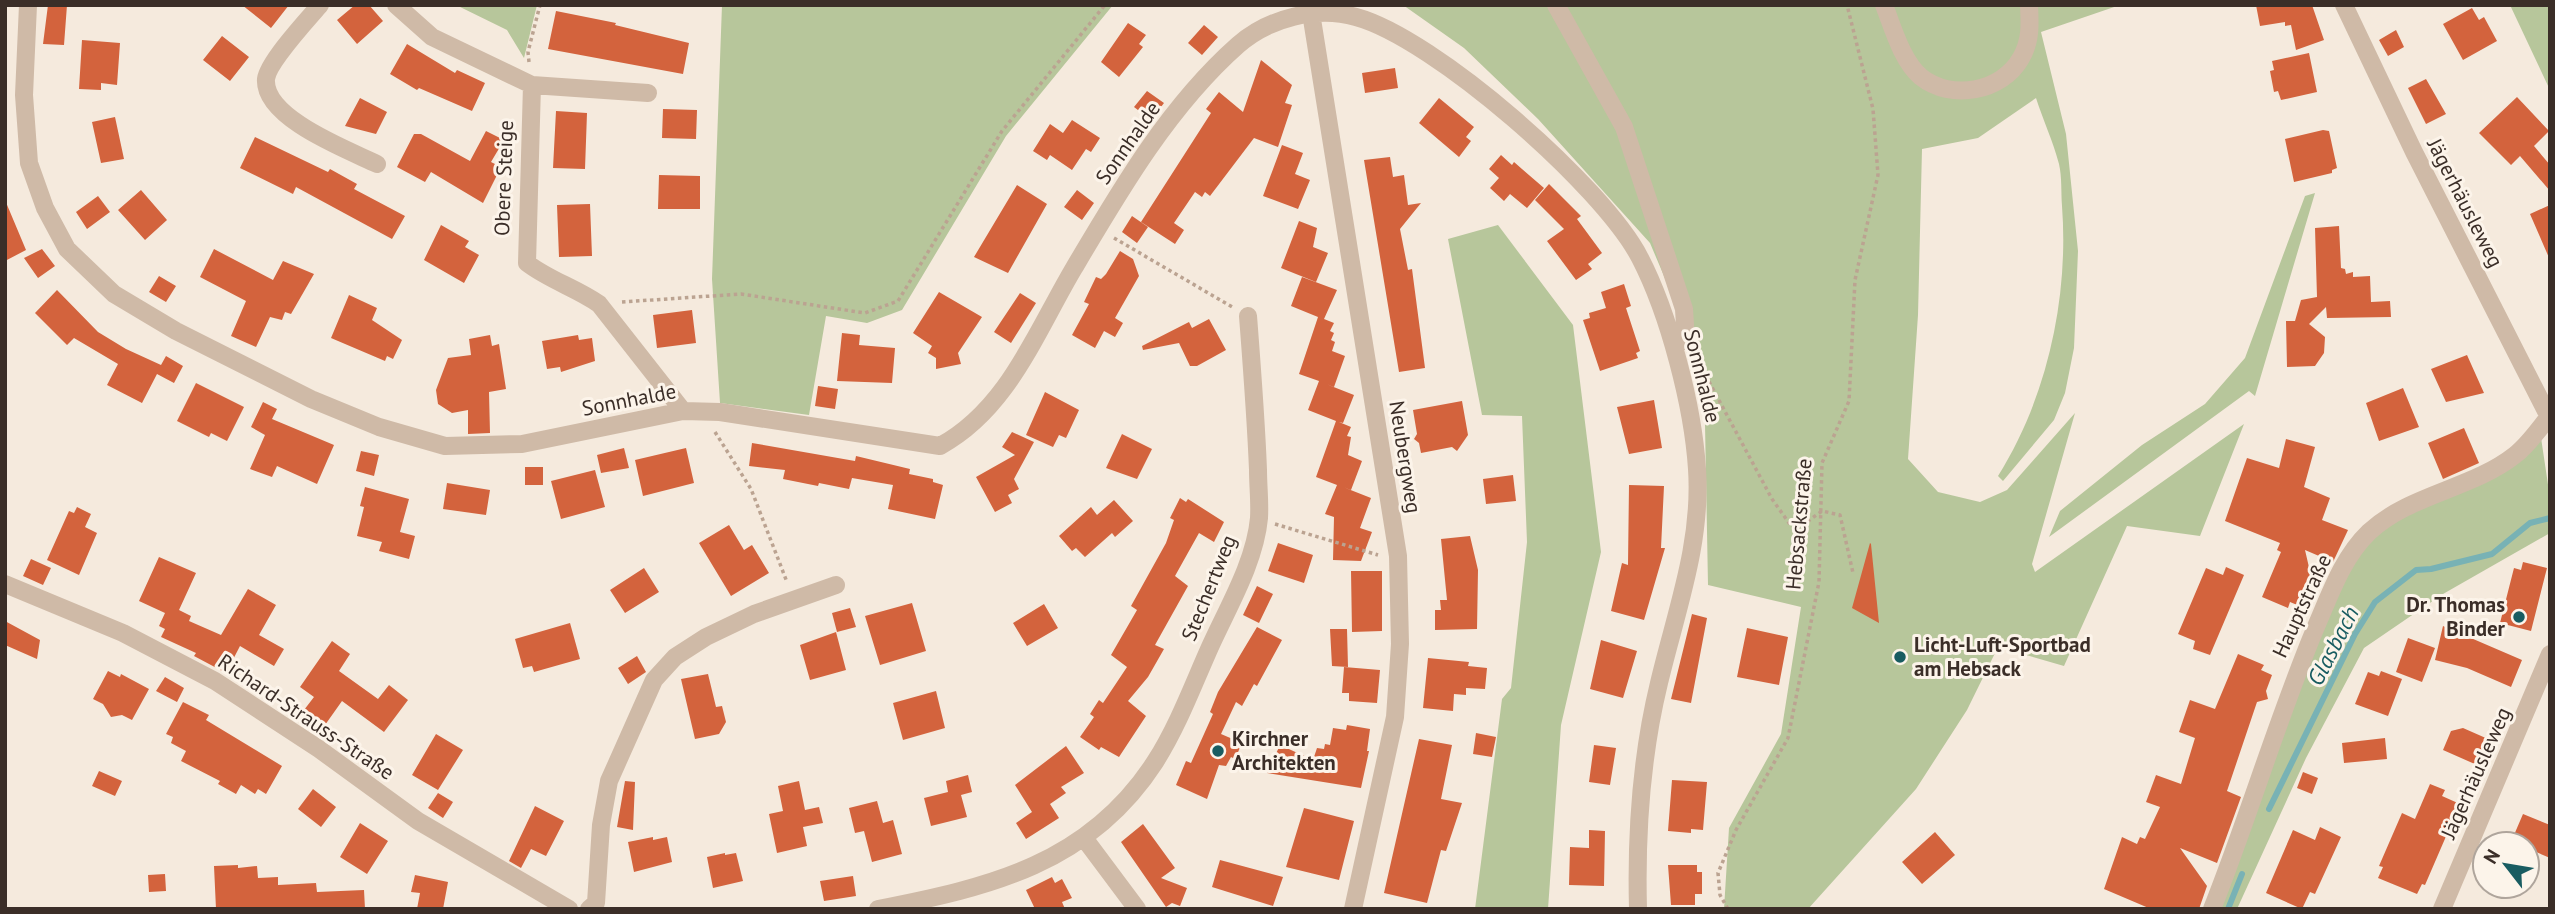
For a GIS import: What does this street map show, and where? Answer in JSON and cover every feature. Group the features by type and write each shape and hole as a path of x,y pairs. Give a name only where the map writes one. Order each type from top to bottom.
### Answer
{"street":[{"name":"Sonnhalde","path":"28,5 24,95 29,163 45,208 67,249 114,294 176,331 311,399 379,427 445,446 522,444 683,411 720,412 940,446 966,432 997,402 1097,228 1170,118 1237,46 1261,28 1324,10 1384,26 1412,41 1541,144 1599,200 1640,259 1673,346 1693,435 1697,471 1697,532 1685,590 1659,685 1642,773 1636,852 1638,909"},
{"path":"320,5 274,62 266,78 269,93 281,111 303,127 377,164"},
{"path":"396,5 432,37 532,85 648,93"},
{"path":"1556,5 1624,127 1684,310 1686,341"},
{"path":"1884,5 1904,54 1920,76 1940,87 1961,92 1984,88 2003,76 2021,59 2030,33 2029,5"},
{"name":"Jägerhäusleweg","path":"2344,5 2414,152 2550,417"},
{"name":"Neubergweg","path":"1324,10 1398,556 1400,644 1395,717 1353,909"},
{"name":"Obere Steige","path":"532,85 527,262 542,275 581,292 599,304 683,411"},
{"name":"Stechertweg","path":"878,909 967,891 1038,864 1084,838 1134,791 1172,732 1248,560 1259,519 1257,428 1248,316"},
{"name":"Hauptstraße","path":"2212,909 2241,836 2295,677 2340,569 2368,533 2388,517 2477,478 2516,455 2550,417"},
{"name":"Richard-Strauss-Straße","path":"5,584 123,633 215,681 319,749 418,821 569,909"},
{"path":"599,907 601,825 610,781 654,680 675,657 706,637 836,584"},
{"name":"Jägerhäusleweg","path":"2442,909 2550,654"},
{"path":"1084,838 1137,909"}],"path":[{"path":"528,52 540,5"},
{"path":"599,304 741,293 865,313 898,302 1002,131 1105,5"},
{"name":"Hebsackstraße","path":"1728,909 1720,895 1718,873 1735,830 1788,738 1819,582 1822,463 1849,401 1855,280 1878,175 1872,109 1847,5"},
{"path":"1112,237 1248,316"},
{"path":"1702,369 1772,499 1789,523 1804,524 1822,511 1840,515 1853,573"},
{"path":"715,432 751,489 794,600"},
{"path":"1259,519 1369,554 1398,556"}],"green space":[{"path":"456,5 537,5 524,58 507,30"},
{"path":"722,5 1113,5 1006,136 902,310 867,323 826,316 809,415 720,403 712,279"},
{"path":"1403,5 2120,5 2041,32 2066,134 2078,251 2074,348 2065,393 2054,420 2003,481 1998,476 2030,414 2042,381 2058,311 2063,241 2059,164 2036,98 1978,138 1922,149 1918,315 1908,459 1938,492 1980,502 2007,490 2075,413 2032,564 2035,572 2244,424 2200,536 2127,526 2064,666 1998,647 1967,710 1916,789 1808,909 1724,909 1729,828 1781,734 1801,607 1708,585 1705,424 1692,342 1650,243 1538,119 1464,48"},
{"path":"2510,5 2550,5 2550,90 2549,88"},
{"path":"2315,193 2255,396 2249,391 2049,537 2060,511 2142,445 2205,404 2245,358 2305,196"},
{"path":"1498,225 1573,325 1601,552 1561,725 1548,909 1475,909 1502,699 1511,688 1527,542 1522,416 1482,415 1448,239"},
{"path":"2540,431 2550,498 2550,533 2443,594 2364,648 2306,758 2237,909 2215,909 2342,570 2370,535"}],"building":[{"path":"48,5 67,5 64,45 43,44"},
{"path":"242,5 289,5 271,28"},
{"path":"355,5 369,5 383,21 357,44 337,20"},
{"path":"2256,5 2312,5 2324,40 2296,50 2291,25 2285,26 2285,22 2260,26"},
{"path":"2472,8 2479,20 2484,17 2497,41 2463,60 2443,24"},
{"path":"556,11 616,23 615,25 689,43 683,74 548,49"},
{"path":"1128,23 1146,35 1139,44 1143,47 1119,77 1101,62"},
{"path":"1204,25 1218,37 1202,55 1188,43"},
{"path":"2396,30 2404,47 2388,56 2379,40"},
{"path":"222,36 249,57 230,81 203,60"},
{"path":"82,40 120,43 117,85 101,83 101,90 79,89"},
{"path":"407,44 455,73 457,70 485,83 472,111 419,88 417,90 390,74"},
{"path":"2309,53 2317,92 2281,100 2278,91 2274,92 2270,71 2274,70 2272,61"},
{"path":"1261,60 1292,85 1285,103 1292,105 1278,147 1254,138 1210,196 1205,192 1202,197 1195,192 1174,223 1184,230 1175,244 1141,222 1211,113 1206,109 1219,92 1243,112"},
{"path":"1395,68 1398,88 1365,93 1362,73"},
{"path":"2426,79 2446,114 2426,124 2408,88"},
{"path":"1147,91 1164,103 1151,120 1134,107"},
{"path":"2517,97 2549,131 2534,146 2550,165 2550,191 2520,156 2511,165 2479,133"},
{"path":"360,98 387,112 376,134 345,126"},
{"path":"1439,98 1474,127 1466,137 1471,141 1459,157 1419,123"},
{"path":"663,109 697,110 696,139 662,138"},
{"path":"556,111 587,113 585,169 553,168"},
{"path":"115,117 124,159 101,163 92,122"},
{"path":"1072,120 1100,138 1091,152 1086,149 1072,170 1050,155 1047,160 1033,151 1050,124 1063,133"},
{"path":"486,131 504,140 491,162 501,167 483,203 431,172 425,182 397,167 414,134 421,134 470,161"},
{"path":"2329,131 2337,168 2332,170 2332,173 2294,182 2285,139"},
{"path":"255,137 328,172 330,169 357,184 354,189 405,216 392,239 296,187 293,194 240,168"},
{"path":"1282,145 1303,153 1295,174 1310,180 1298,209 1263,196"},
{"path":"1501,155 1512,165 1514,162 1544,188 1527,208 1510,194 1504,201 1490,188 1499,178 1489,169"},
{"path":"1390,157 1393,177 1404,175 1408,205 1421,203 1400,229 1408,270 1412,269 1425,368 1399,372 1364,160"},
{"path":"659,175 700,176 700,209 658,209"},
{"path":"1549,184 1581,216 1577,219 1602,253 1588,264 1592,269 1576,280 1547,241 1564,229 1535,200"},
{"path":"1017,185 1047,204 1008,273 974,257"},
{"path":"141,190 167,220 145,240 118,210"},
{"path":"1077,190 1094,203 1082,220 1064,207"},
{"path":"98,196 110,212 87,229 76,212"},
{"path":"5,200 26,250 5,261"},
{"path":"590,204 592,256 559,257 557,205"},
{"path":"2550,205 2550,260 2530,214"},
{"path":"1132,216 1148,227 1137,243 1122,232"},
{"path":"1299,221 1317,228 1313,247 1328,253 1316,282 1281,268"},
{"path":"441,225 469,241 465,247 479,255 464,283 424,260"},
{"path":"2339,226 2341,268 2345,269 2346,274 2353,272 2353,277 2370,276 2371,302 2390,301 2391,317 2327,318 2326,307 2309,324 2325,337 2324,353 2315,366 2287,367 2286,321 2295,321 2301,300 2317,297 2315,228"},
{"path":"42,249 55,266 38,278 24,258"},
{"path":"214,249 273,280 283,261 314,274 291,314 285,312 282,320 270,317 256,347 231,336 246,301 200,277"},
{"path":"1120,251 1133,259 1139,276 1115,318 1123,323 1115,337 1104,331 1095,348 1072,335 1089,304 1084,302 1096,277 1101,279 1106,274"},
{"path":"159,276 176,286 166,302 149,292"},
{"path":"1302,277 1337,290 1324,319 1334,323 1330,331 1334,333 1331,340 1335,342 1332,351 1345,356 1334,387 1326,384 1354,395 1343,423 1339,422 1351,427 1347,436 1351,437 1348,455 1362,461 1351,490 1343,487 1371,498 1360,528 1372,532 1361,561 1333,560 1334,517 1325,514 1337,485 1316,477 1336,421 1308,410 1319,381 1299,374 1318,317 1291,306"},
{"path":"1624,284 1631,306 1626,308 1640,351 1636,353 1638,358 1600,371 1583,320 1590,318 1589,313 1606,308 1601,292"},
{"path":"57,290 98,332 126,349 161,365 166,356 183,366 174,383 157,374 142,403 107,385 118,364 74,338 67,345 35,313"},
{"path":"939,292 982,317 958,353 961,364 936,369 936,358 928,353 932,346 913,333"},
{"path":"1020,293 1036,303 1011,343 994,332"},
{"path":"349,295 377,308 372,320 402,340 393,359 387,356 385,361 331,338"},
{"path":"692,310 696,343 657,348 653,315"},
{"path":"1209,319 1226,350 1197,366 1190,366 1179,343 1143,350 1142,346 1189,322 1192,328"},
{"path":"842,333 860,335 859,345 895,348 892,383 837,381"},
{"path":"490,335 492,346 499,344 506,389 489,392 490,433 468,434 468,410 452,413 438,404 436,390 448,358 471,355 469,339"},
{"path":"578,335 579,340 592,338 595,361 561,372 560,367 547,369 542,341"},
{"path":"2467,355 2484,393 2446,402 2431,369"},
{"path":"196,383 244,407 227,441 211,433 209,437 177,421"},
{"path":"818,386 838,389 835,409 815,406"},
{"path":"2403,388 2419,427 2379,441 2366,403"},
{"path":"1045,392 1079,410 1066,438 1059,435 1053,447 1026,435"},
{"path":"1654,400 1662,448 1629,454 1617,407"},
{"path":"1462,401 1468,435 1457,451 1452,447 1421,453 1419,443 1414,439 1417,434 1413,410"},
{"path":"263,402 277,409 272,419 334,445 317,484 277,466 272,477 250,469 265,435 251,427"},
{"path":"2464,428 2479,463 2443,479 2428,443"},
{"path":"1012,432 1034,442 1014,479 1019,489 1008,495 1012,503 995,512 976,477 1015,455 1002,447"},
{"path":"1122,434 1152,449 1137,479 1106,468"},
{"path":"2286,439 2315,447 2304,487 2330,498 2322,520 2348,530 2333,562 2305,550 2314,589 2309,590 2302,607 2290,602 2288,608 2262,597 2281,552 2277,550 2280,543 2225,521 2247,458 2279,468"},
{"path":"752,443 855,461 856,456 910,469 909,474 933,479 933,482 943,485 935,519 888,509 893,485 852,478 849,489 819,483 818,486 783,479 785,470 749,466"},
{"path":"624,448 629,468 601,473 597,455"},
{"path":"686,448 694,483 643,496 635,460"},
{"path":"361,451 379,455 374,476 356,471"},
{"path":"525,467 543,467 543,485 525,485"},
{"path":"595,470 605,507 561,519 551,481"},
{"path":"1513,475 1516,501 1486,504 1483,479"},
{"path":"447,483 490,490 486,515 443,509"},
{"path":"1629,485 1664,486 1661,548 1665,548 1644,620 1611,611 1622,563 1628,565"},
{"path":"365,487 409,499 400,532 415,536 409,559 379,551 382,542 357,536 364,507 360,506"},
{"path":"1180,498 1186,502 1188,499 1224,522 1214,542 1199,533 1175,576 1188,586 1155,645 1164,649 1148,677 1128,701 1146,716 1119,757 1101,747 1099,750 1080,737 1094,717 1090,714 1099,700 1103,703 1127,667 1111,655 1137,610 1131,606 1166,543 1174,520 1170,518"},
{"path":"1114,500 1133,521 1115,537 1112,533 1085,557 1076,548 1072,551 1059,536 1091,507 1097,515"},
{"path":"77,507 91,514 85,527 97,533 79,575 47,560 69,511 74,513"},
{"path":"729,525 744,550 752,545 769,573 731,596 699,543"},
{"path":"1470,536 1478,570 1477,629 1435,630 1435,610 1441,610 1440,600 1447,600 1441,539"},
{"path":"1278,543 1313,555 1304,583 1268,571"},
{"path":"1871,544 1879,623 1852,608"},
{"path":"159,557 196,573 179,610 191,616 189,621 221,635 248,589 276,605 259,635 284,649 274,666 240,646 226,673 194,656 196,653 161,637 165,629 159,626 165,613 139,601"},
{"path":"31,559 51,568 43,585 23,576"},
{"path":"2523,562 2547,568 2531,631 2500,623 2514,568 2521,570"},
{"path":"2226,567 2244,575 2210,655 2193,649 2195,641 2178,634 2206,568 2223,575"},
{"path":"644,568 659,592 625,613 610,590"},
{"path":"1351,571 1382,571 1382,631 1352,632"},
{"path":"1257,586 1273,594 1259,623 1243,615"},
{"path":"912,603 926,651 880,665 865,616"},
{"path":"1044,604 1058,628 1027,646 1013,623"},
{"path":"850,608 856,627 837,632 832,613"},
{"path":"1692,614 1707,618 1691,703 1671,699"},
{"path":"5,621 40,640 37,659 5,645"},
{"path":"570,623 580,659 534,672 532,666 523,668 515,639"},
{"path":"2443,626 2522,660 2511,687 2467,668 2435,660"},
{"path":"1257,627 1282,640 1257,686 1254,684 1242,706 1236,702 1221,734 1242,743 1235,759 1231,757 1226,766 1219,765 1207,799 1176,785 1186,761 1191,763 1213,714 1210,712 1218,692"},
{"path":"1747,628 1788,637 1779,685 1737,677"},
{"path":"1330,629 1347,629 1348,667 1332,666"},
{"path":"836,632 846,670 810,680 800,645"},
{"path":"2408,638 2435,648 2422,682 2396,672"},
{"path":"1601,640 1637,651 1623,698 1590,689"},
{"path":"332,641 350,654 339,671 378,699 389,685 408,700 384,732 342,701 325,725 304,710 314,697 300,687"},
{"path":"2238,654 2264,665 2261,670 2272,675 2266,691 2268,699 2257,702 2227,791 2241,797 2217,863 2180,848 2207,886 2199,909 2151,909 2104,889 2122,837 2137,844 2140,837 2145,839 2160,807 2146,802 2156,775 2181,784 2195,738 2179,732 2190,700 2215,709"},
{"path":"637,656 646,672 628,684 618,668"},
{"path":"1428,658 1469,662 1468,666 1487,668 1485,689 1466,688 1466,695 1454,694 1453,711 1423,708"},
{"path":"1344,667 1380,670 1377,703 1349,701 1349,693 1342,693"},
{"path":"108,671 120,677 121,674 149,689 132,720 122,715 111,717 103,704 93,699"},
{"path":"2381,671 2402,679 2388,716 2355,704 2368,672 2379,676"},
{"path":"708,674 716,707 722,706 726,722 719,734 695,739 681,679"},
{"path":"165,677 184,688 177,702 156,691"},
{"path":"936,691 945,728 903,740 893,703"},
{"path":"183,702 209,715 206,720 282,766 266,794 258,789 255,794 241,785 236,794 218,784 220,781 181,761 186,751 171,743 173,737 166,734"},
{"path":"1347,725 1370,729 1369,751 1361,788 1267,773 1280,745 1313,760 1317,748 1324,749 1325,744 1330,745 1333,728 1346,730"},
{"path":"2463,728 2488,739 2477,765 2443,750 2451,731"},
{"path":"1476,733 1496,737 1492,757 1473,754"},
{"path":"436,734 463,750 438,790 412,775"},
{"path":"2385,738 2387,759 2344,763 2342,743"},
{"path":"1419,739 1452,745 1441,799 1462,803 1446,851 1441,850 1427,903 1384,893"},
{"path":"1594,745 1616,748 1610,785 1589,782"},
{"path":"1066,746 1084,773 1061,787 1066,793 1050,804 1059,818 1026,839 1016,823 1032,812 1015,785"},
{"path":"99,771 122,781 115,796 92,786"},
{"path":"2303,772 2318,778 2312,794 2297,788"},
{"path":"968,775 972,792 961,795 967,817 931,826 924,798 948,792 946,781"},
{"path":"1672,780 1707,782 1703,830 1691,829 1691,833 1668,831"},
{"path":"625,781 635,782 633,830 617,827"},
{"path":"799,781 805,810 819,807 823,823 803,827 807,846 777,853 769,814 783,811 778,786"},
{"path":"2430,784 2445,790 2442,796 2460,804 2425,885 2422,884 2417,894 2378,878 2383,867 2379,866 2402,813 2415,819"},
{"path":"313,789 336,807 321,827 298,809"},
{"path":"438,793 453,802 443,818 428,808"},
{"path":"877,801 883,823 893,820 902,854 872,862 864,831 855,833 849,808"},
{"path":"535,806 564,821 546,856 531,849 521,868 509,861"},
{"path":"1304,808 1354,821 1339,880 1286,867"},
{"path":"2523,814 2550,825 2550,858 2541,854 2541,830 2516,830"},
{"path":"360,823 388,841 367,874 340,857"},
{"path":"1143,824 1175,868 1161,878 1187,888 1180,906 1172,903 1166,907 1121,842"},
{"path":"2320,827 2341,837 2315,894 2310,892 2302,909 2266,893 2293,830 2315,840"},
{"path":"1589,830 1605,831 1604,886 1569,885 1570,847 1589,848"},
{"path":"1935,832 1955,855 1922,884 1902,862"},
{"path":"653,837 653,840 667,837 672,862 634,872 628,842"},
{"path":"736,853 743,881 713,888 707,857"},
{"path":"1220,860 1283,877 1273,906 1212,887"},
{"path":"238,865 238,868 257,866 258,878 278,877 278,885 316,883 317,892 364,890 365,909 216,909 214,866"},
{"path":"1668,865 1697,865 1697,872 1702,872 1702,894 1695,894 1695,905 1671,905"},
{"path":"165,874 166,891 149,892 148,875"},
{"path":"415,875 448,882 443,909 417,909 420,893 411,892"},
{"path":"853,876 856,896 824,901 820,881"},
{"path":"1052,877 1055,883 1062,879 1072,898 1062,902 1065,909 1035,909 1026,890"}],"waterway":[{"name":"Glasbach","path":"2269,809 2355,634 2375,602 2416,570 2431,569 2492,554 2530,523 2550,518"},
{"name":"Glasbach","path":"2228,909 2242,874"}],"place":[{"name":"Dr. Thomas Binder","path":"2519,617"},
{"name":"Licht-Luft-Sportbad am Hebsack","path":"1900,657"},
{"name":"Kirchner Architekten","path":"1218,751"}]}
